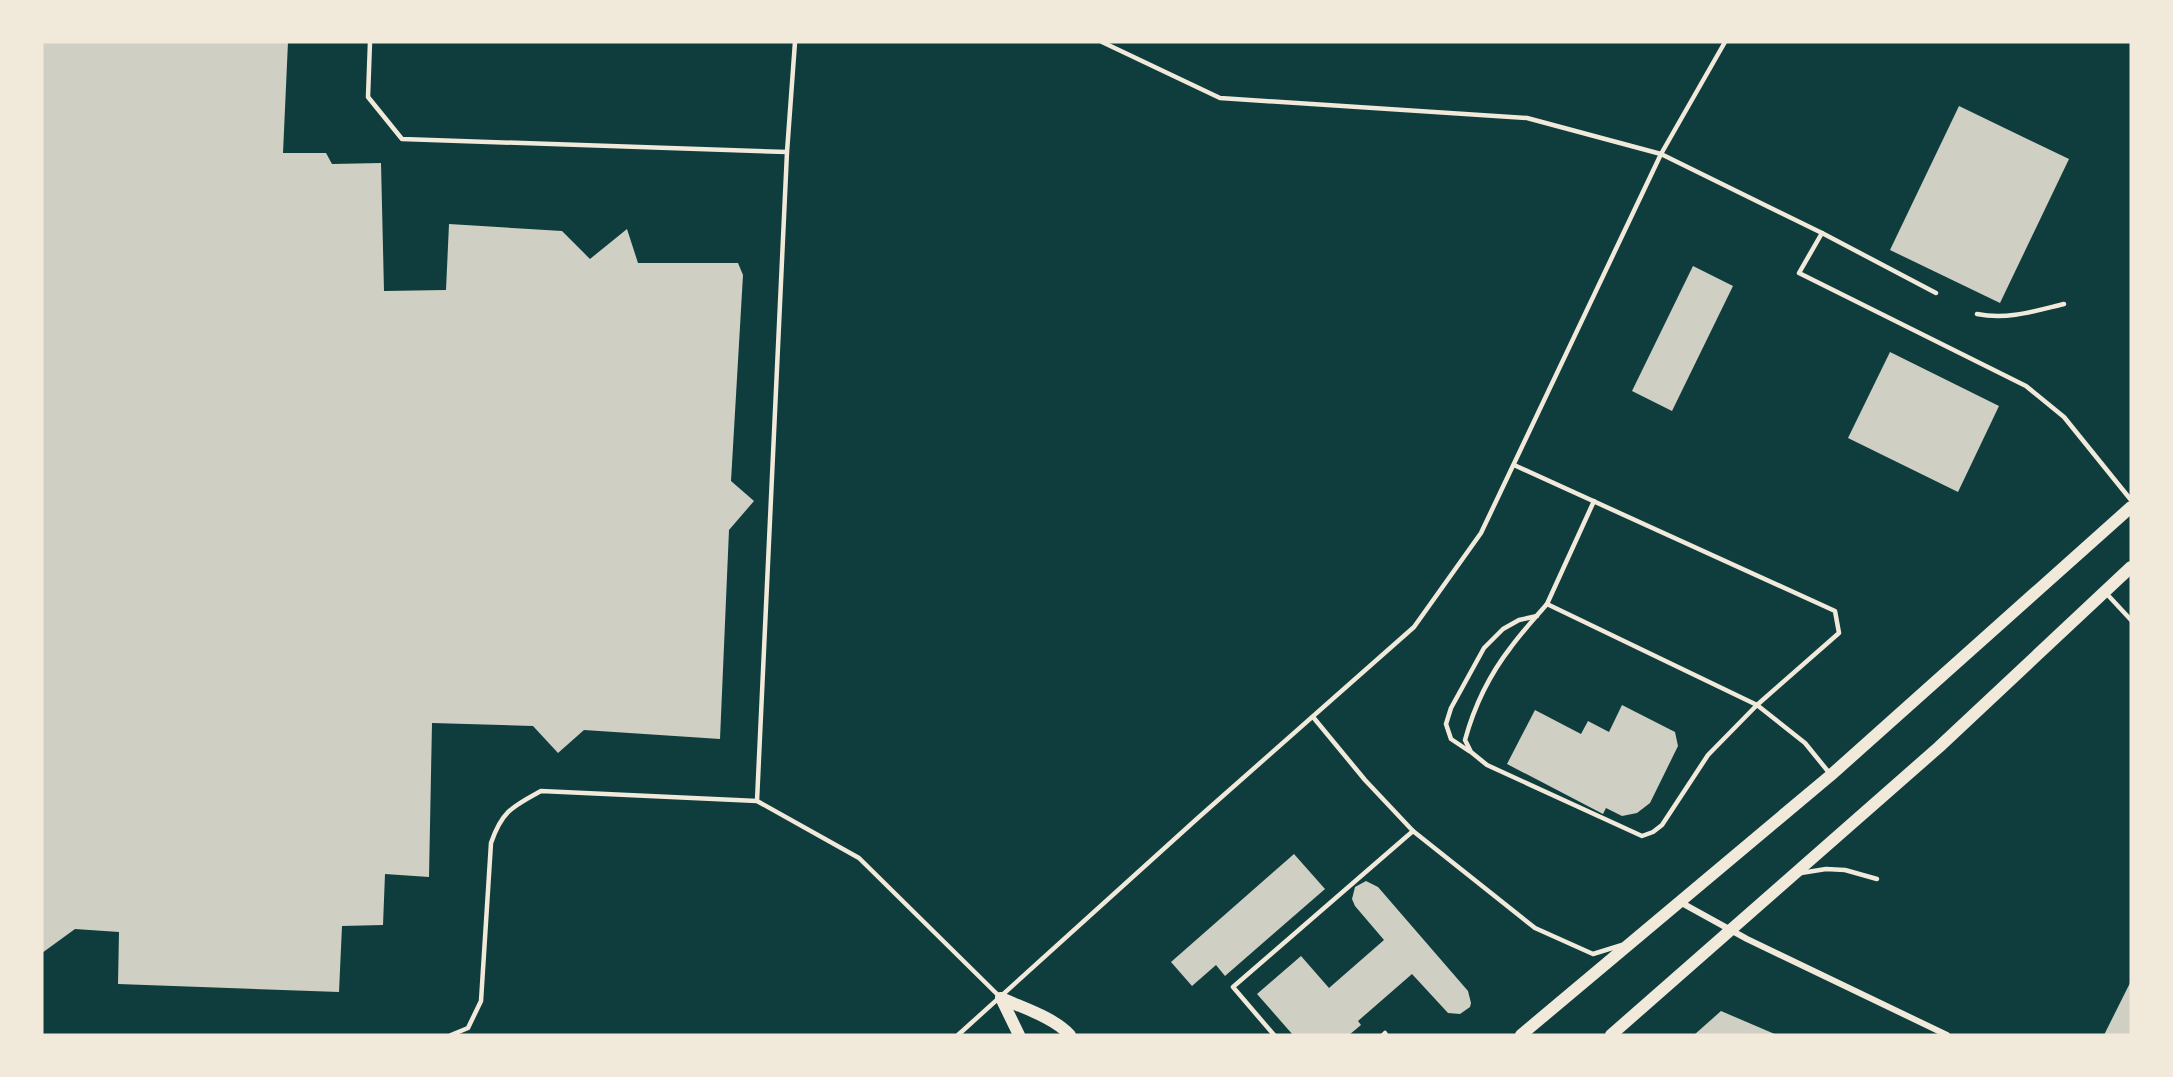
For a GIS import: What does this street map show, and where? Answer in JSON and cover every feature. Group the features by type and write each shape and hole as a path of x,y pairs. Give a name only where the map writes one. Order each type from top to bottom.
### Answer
{"main road":[{"path":"1521,1035 1831,775 2131,507"},
{"path":"1611,1035 1940,747 2131,567"},
{"path":"1001,998 1019,1035"},
{"path":"1001,998 1044,1017 1070,1035"}],"street":[{"path":"1680,902 1730,929 1947,1035"}],"lane":[{"path":"370,42 368,97 402,139 787,152"},
{"path":"757,801 787,152 795,42"},
{"path":"1102,42 1220,98 1527,118 1660,154 1822,233 1936,293"},
{"path":"958,1035 1414,627 1482,533 1660,154 1725,42"},
{"path":"1822,233 1799,273 2026,386 2064,417 2131,500"},
{"path":"1977,314 1993,317 2016,316 2064,304"},
{"path":"1514,465 1835,610 1839,633 1757,705 1708,755 1662,825 1642,836 1487,765 1451,739 1446,724 1451,708 1484,648 1503,629 1519,620 1537,616"},
{"path":"1471,752 1465,740 1475,711 1510,648 1547,604 1594,501"},
{"path":"2105,592 2131,620"},
{"path":"1547,604 1757,705 1805,743 1831,775"},
{"path":"1313,717 1365,780 1413,831 1535,928 1593,954 1630,943"},
{"path":"451,1035 468,1028 481,1001 491,843 498,824 513,806 541,791 757,801 859,858 1001,998"},
{"path":"1274,1035 1233,987 1413,831"},
{"path":"1792,875 1826,868 1845,870 1877,879"}],"building":[{"path":"42,42 288,42 283,153 326,153 332,164 381,163 384,291 446,290 449,224 562,231 590,259 627,229 638,263 738,263 743,275 731,481 754,501 729,530 720,739 584,730 558,753 533,726 432,723 429,877 385,874 383,925 342,926 339,992 118,984 119,932 75,929 42,953"},
{"path":"1959,106 2069,159 2000,303 1890,250"},
{"path":"1693,266 1733,286 1672,411 1632,391"},
{"path":"1890,352 1999,406 1958,492 1848,438"},
{"path":"1622,705 1675,732 1678,746 1650,803 1637,813 1622,816 1606,808 1603,814 1507,764 1535,710 1581,734 1588,721 1609,732"},
{"path":"1294,854 1325,889 1225,976 1216,965 1192,986 1171,962"},
{"path":"1366,881 1378,887 1468,991 1470,1007 1460,1014 1448,1013 1412,974 1358,1021 1361,1025 1349,1035 1293,1035 1257,994 1301,956 1329,988 1384,940 1355,906 1352,899 1355,887"},
{"path":"2131,981 2131,1035 2104,1035"},
{"path":"1721,1011 1777,1035 1694,1035"}]}
